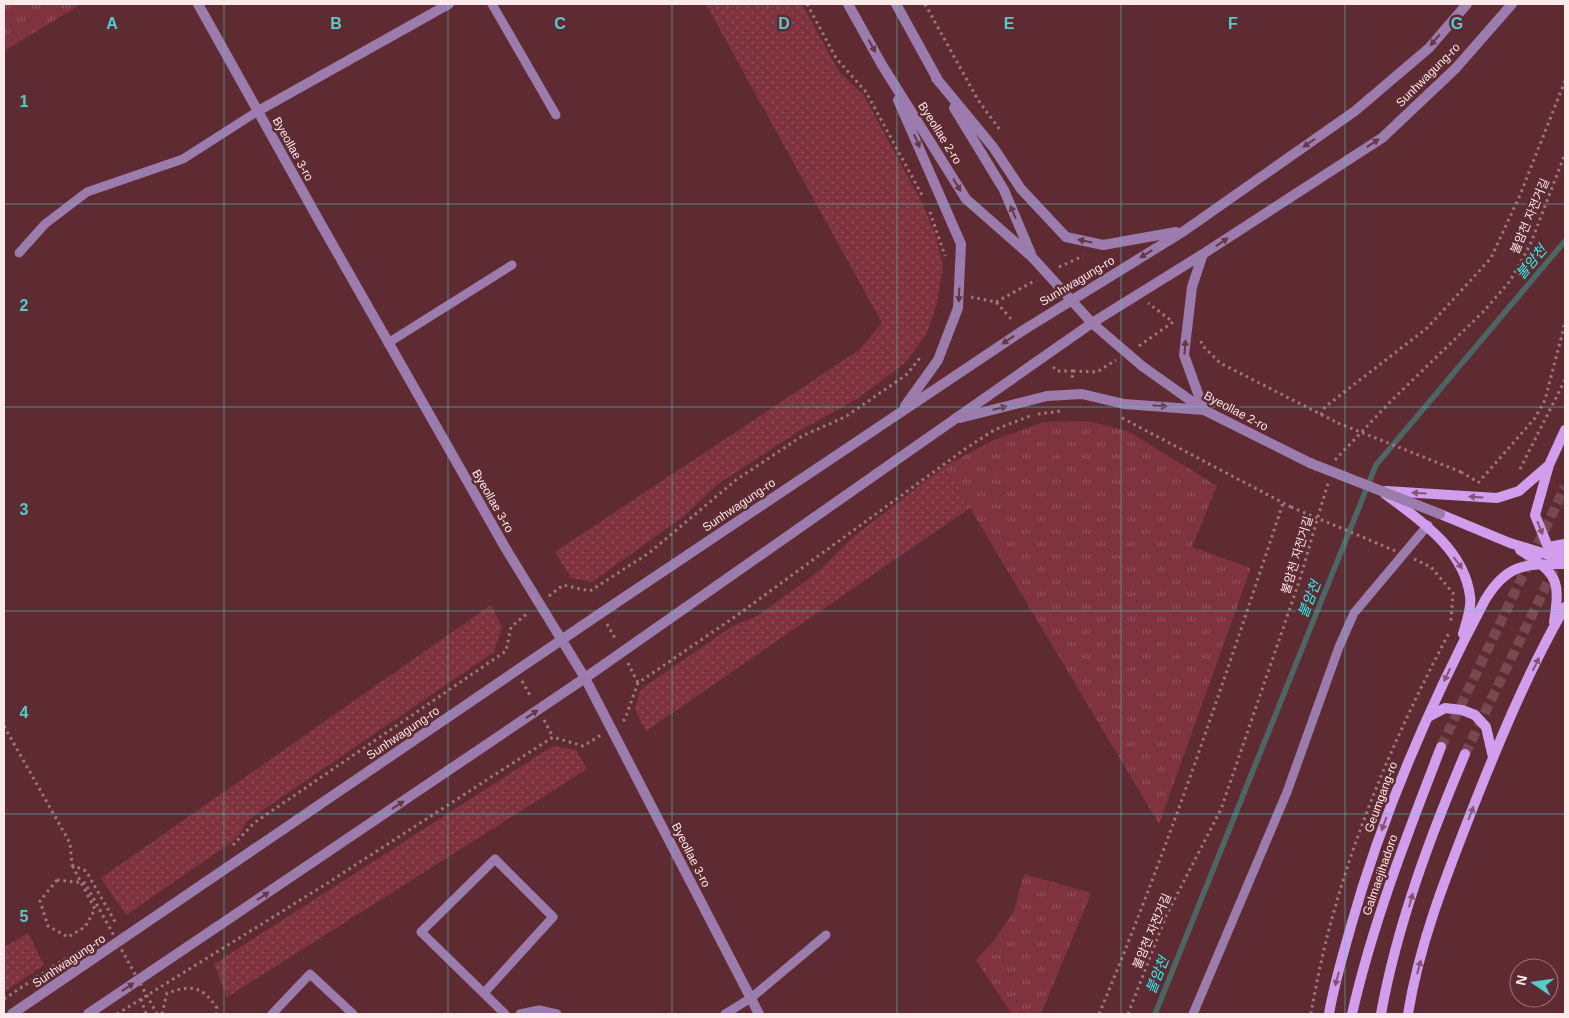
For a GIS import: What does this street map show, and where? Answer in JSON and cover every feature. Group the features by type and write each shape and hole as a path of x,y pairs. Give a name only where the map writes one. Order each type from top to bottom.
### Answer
{"main road":[{"path":"1565,430 1549,465 1535,516 1548,547 1565,558"},
{"path":"1380,491 1497,498 1519,491 1549,465"},
{"path":"1380,491 1428,525 1463,570 1471,598 1460,647"},
{"path":"1440,514 1510,543 1565,558"},
{"path":"1510,543 1531,547 1565,544"},
{"path":"1510,543 1543,564 1555,577 1557,602 1553,628"},
{"name":"Geumgang-ro","path":"1330,1014 1333,990 1365,876 1412,749 1460,647 1493,586 1512,568 1543,564 1565,564"},
{"path":"1408,1014 1437,900 1493,758 1553,628 1565,607"},
{"path":"1428,717 1445,708 1462,710 1475,715 1486,727 1493,758"},
{"name":"Galmaejihadoro","path":"1352,1014 1366,955 1394,870 1441,747"},
{"path":"1381,1014 1386,983 1418,876 1465,754"}],"street":[{"name":"Byeollae 3-ro","path":"198,4 506,549 585,678 759,1014"},
{"path":"258,111 449,4"},
{"name":"Byeollae 2-ro","path":"848,4 882,65 966,199 1032,257 1092,323 1142,366 1204,410 1310,463 1440,514"},
{"name":"Byeollae 2-ro","path":"896,4 936,78 1004,190 1032,257"},
{"name":"Sunhwagung-ro","path":"12,1014 601,613 1070,299 1184,231 1355,110 1428,48 1467,4"},
{"name":"Sunhwagung-ro","path":"88,1014 622,653 1092,323 1203,254 1382,138 1456,68 1512,4"},
{"path":"882,65 961,244 958,308 938,360 902,412"},
{"path":"936,78 993,147 1021,189 1066,237 1104,245 1184,231"},
{"path":"953,420 1047,396 1082,394 1124,404 1204,410 1184,354 1192,287 1203,254"}],"lane":[{"path":"492,4 556,115"},
{"path":"19,253 45,224 86,192 183,159 258,111"},
{"path":"388,343 512,265"},
{"path":"1193,1014 1287,792 1339,647 1354,613 1400,553 1428,525"},
{"path":"484,993 553,917 495,859 421,932 505,1014"},
{"path":"725,1014 751,998 826,935"},
{"path":"272,1014 310,974 353,1014"},
{"path":"520,1014 539,1010 557,1014"}],"path":[{"path":"807,4 836,58 866,92 925,200"},
{"path":"926,4 978,100 1001,132"},
{"path":"1320,415 1325,407 1427,328 1491,258 1520,195 1565,81"},
{"name":"불암천 자전거길","path":"1334,466 1336,457 1484,311 1510,281 1533,237 1565,154"},
{"path":"928,208 944,251 945,259"},
{"path":"996,302 1012,293"},
{"path":"968,296 996,302 1013,321"},
{"path":"1154,309 1173,322 1159,333"},
{"path":"1462,496 1478,482 1535,418 1545,400 1565,323"},
{"path":"1200,338 1202,345 1220,363 1320,415 1461,472 1486,486"},
{"path":"563,584 590,591 649,553 736,480 802,436 845,417 906,375 923,354"},
{"path":"1056,371 1097,372"},
{"path":"1072,379 1073,371"},
{"path":"1518,471 1523,466 1565,380"},
{"path":"626,719 638,683 736,616 972,444 994,430 1032,416 1068,410"},
{"path":"1115,415 1283,504 1431,567 1453,593 1450,622"},
{"name":"불암천 자전거길","path":"1128,1014 1166,916 1221,809 1299,582 1331,474"},
{"path":"1099,1014 1142,913 1212,716 1283,504"},
{"path":"590,591 638,683"},
{"path":"511,627 506,651 553,737 583,746"},
{"path":"1311,1014 1319,962 1363,821 1421,686 1450,632"},
{"path":"225,852 254,823 506,651"},
{"path":"4,726 70,843 72,865 80,880 84,887 96,909 86,927 68,937 48,926 40,901 57,880 75,882 85,883 157,1014"},
{"path":"117,1014 326,884 553,737"},
{"path":"72,865 86,871 117,926"},
{"path":"109,930 125,920"},
{"path":"4,999 70,955"},
{"path":"162,1014 167,993 187,986 206,992 217,1008 216,1014"},
{"path":"141,998 146,1014"}],"green space":[{"path":"4,4 81,4 4,51"},
{"path":"706,4 802,4 839,72 863,94 923,205 935,233 943,266 937,303 926,335 904,364 857,399 799,431 718,484 684,516 592,582 571,578 555,552 859,350 882,323"},
{"path":"1087,421 1128,431 1217,486 1192,547 1251,568 1159,824 945,466 994,440 1044,422"},
{"path":"945,466 971,507 646,731 635,710 640,690 731,627 757,616 818,572 853,537"},
{"path":"491,605 502,627 494,652 248,820 236,839 126,915 101,878"},
{"path":"553,746 576,750 587,769 227,997 214,964"},
{"path":"1024,874 1091,893 1041,1014 1012,1014 976,960 996,938 1014,911"},
{"path":"28,933 44,965 4,992 4,947"}],"waterway":[{"name":"불암천","path":"1155,1014 1376,465 1565,241"}],"tunnel":[{"path":"1441,747 1565,487"},
{"path":"1465,754 1560,557"}]}
